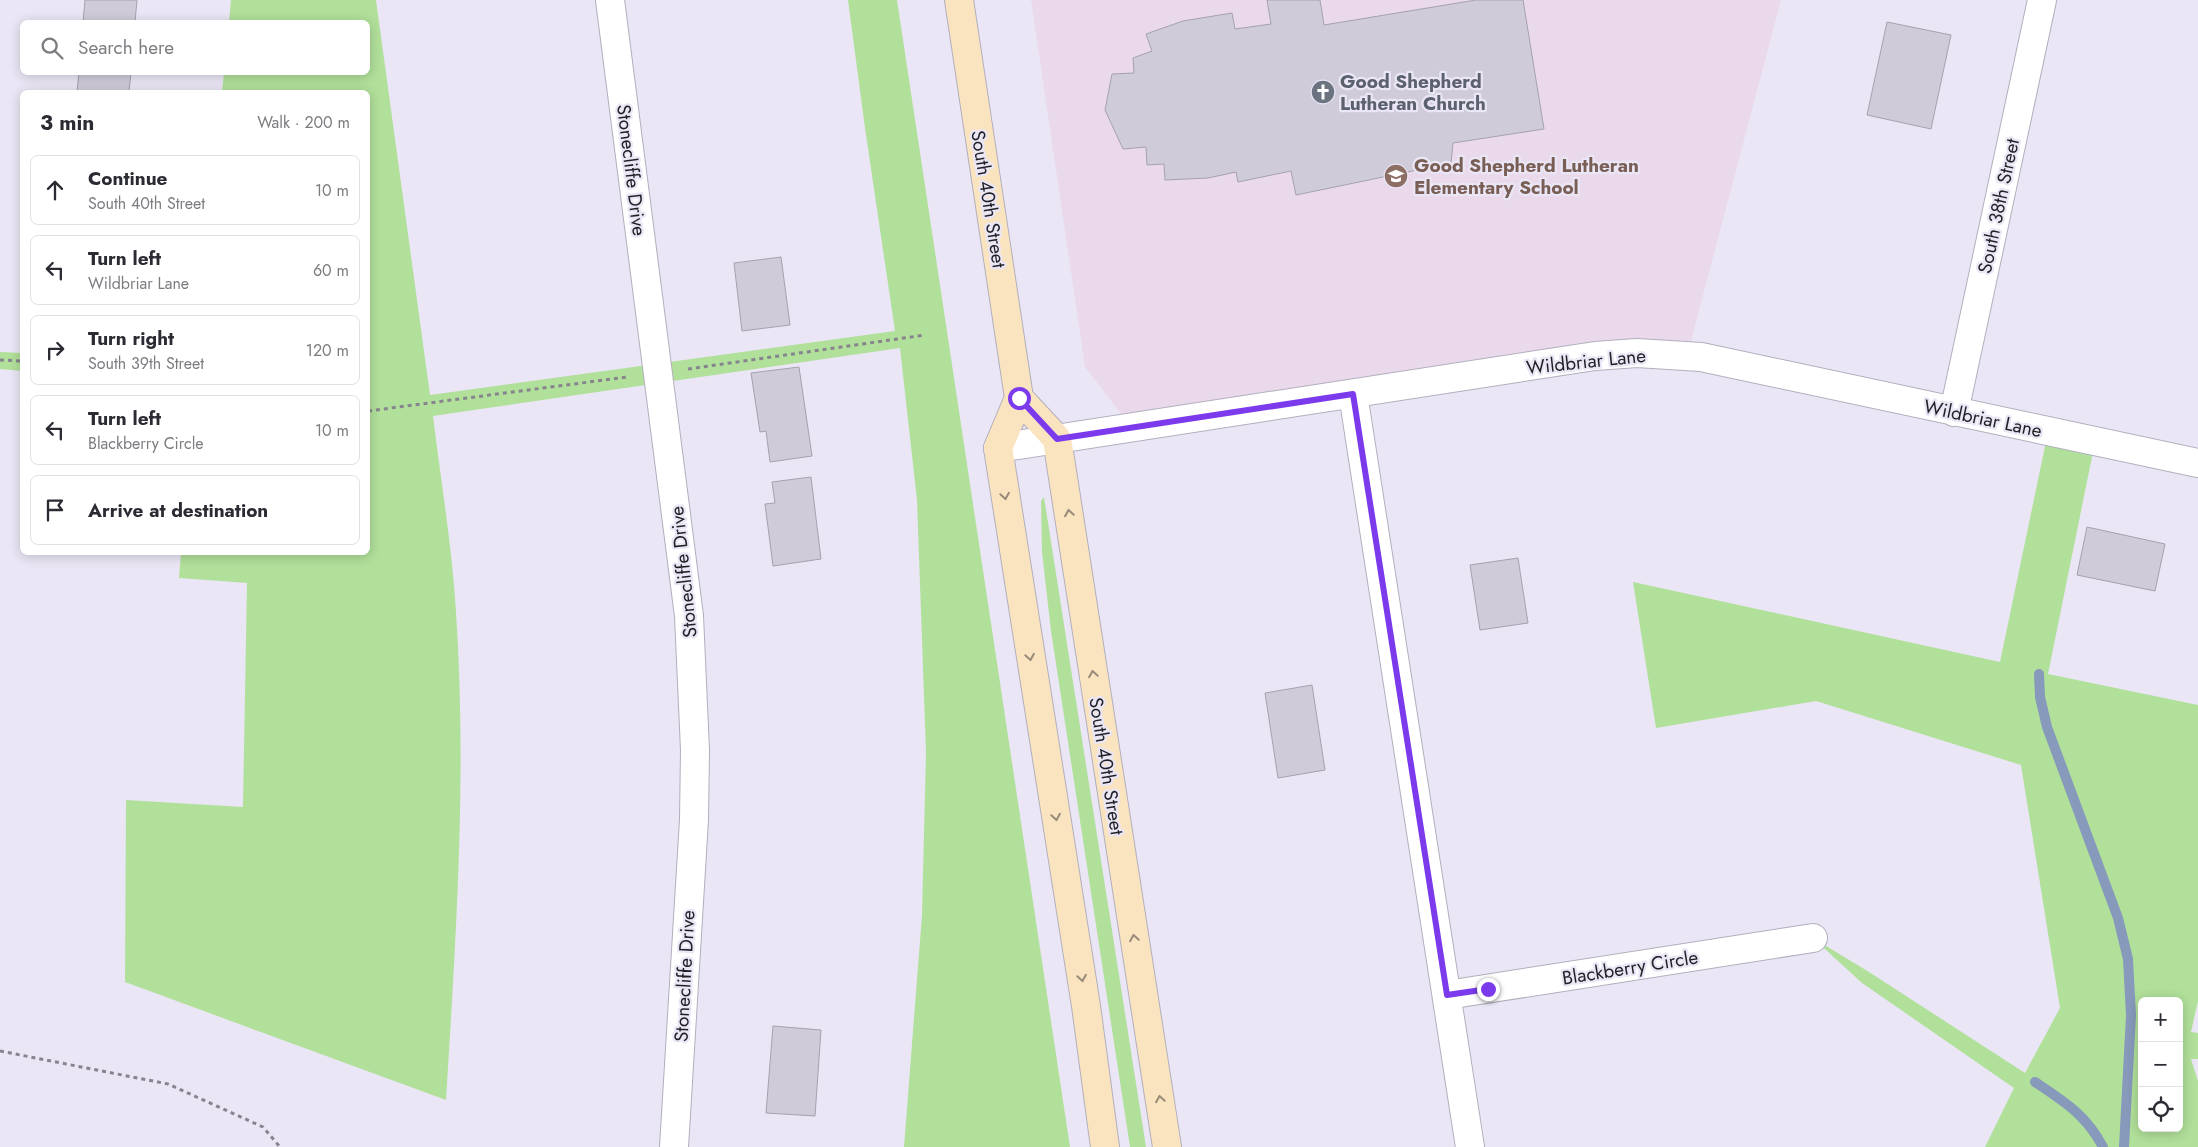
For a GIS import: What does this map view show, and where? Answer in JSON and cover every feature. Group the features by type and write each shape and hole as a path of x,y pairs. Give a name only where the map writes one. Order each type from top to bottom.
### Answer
{"main road":[{"name":"South 40th Street","path":"959,0 1019,398"},
{"path":"1057,439 1019,398 998,448 1086,1006 1105,1147"},
{"name":"South 40th Street","path":"1057,439 1167,1147"}],"street":[{"name":"Stonecliffe Drive","path":"610,0 689,616 695,750 694,820 674,1147"},
{"name":"South 38th Street","path":"1954,412 2042,0"},
{"name":"Wildbriar Lane","path":"998,448 1595,356 1637,353 1701,357 2198,464"},
{"path":"1353,394 1470,1147"},
{"name":"Blackberry Circle","path":"1447,995 1813,938"}],"path":[{"path":"0,360 20,361"},
{"path":"0,1052 168,1084 263,1128 280,1147"}],"shaded area":[{"name":"Good Shepherd Lutheran Elementary School","path":"1031,0 1781,0 1687,356 1132,428 1085,367"}],"green space":[{"path":"231,0 376,0 430,395 895,331 848,0 897,0 1070,1147 904,1147 922,915 926,752 917,500 900,348 433,416 454,588 459,673 459,856 446,1100 125,982 126,800 243,807 247,583 179,578 181,555 370,555 370,90 222,90 224,75 370,75 370,20 229,20"},
{"path":"0,352 20,353 20,371 0,369"},
{"path":"2048,432 2095,442 2048,674 2198,705 2198,1001 2191,1032 2198,1033 2198,1059 2191,1059 2198,1081 2198,1147 1985,1147 2014,1088 1862,983 1813,938 2025,1073 2060,1008 2021,765 1816,701 1656,728 1633,582 2000,662"},
{"path":"1044,497 1146,1147 1130,1147 1051,631 1042,552 1041,501"}],"building":[{"path":"85,0 137,0 135,20 83,20"},
{"name":"Good Shepherd Lutheran Church","path":"1267,0 1320,0 1324,25 1476,0 1523,0 1544,129 1453,143 1451,163 1296,195 1291,171 1238,182 1236,172 1208,178 1165,180 1164,164 1147,165 1146,147 1123,149 1105,110 1112,74 1134,73 1133,58 1152,51 1146,34 1183,21 1232,13 1235,29 1271,24"},
{"path":"1887,22 1951,35 1931,129 1867,115"},
{"path":"79,75 131,75 129,90 77,90"},
{"path":"781,257 790,325 742,331 734,263"},
{"path":"799,367 812,456 770,462 766,431 760,432 751,373"},
{"path":"811,477 821,559 773,566 765,504 775,503 772,482"},
{"path":"2087,527 2165,544 2155,591 2077,575"},
{"path":"1518,558 1528,623 1480,630 1470,565"},
{"path":"1312,685 1325,770 1278,778 1265,693"},
{"path":"773,1026 821,1030 815,1116 766,1113"}],"waterway":[{"path":"2039,674 2040,697 2047,727 2118,918 2128,959 2131,1015 2124,1147"},
{"path":"2035,1082 2074,1110 2089,1126 2103,1147"}],"place":[{"name":"Good Shepherd Lutheran Church","path":"1323,92"},
{"name":"Good Shepherd Lutheran Elementary School","path":"1396,176"}],"route":[{"path":"1019,398 1057,439 1353,394 1447,995 1488,989"}]}
